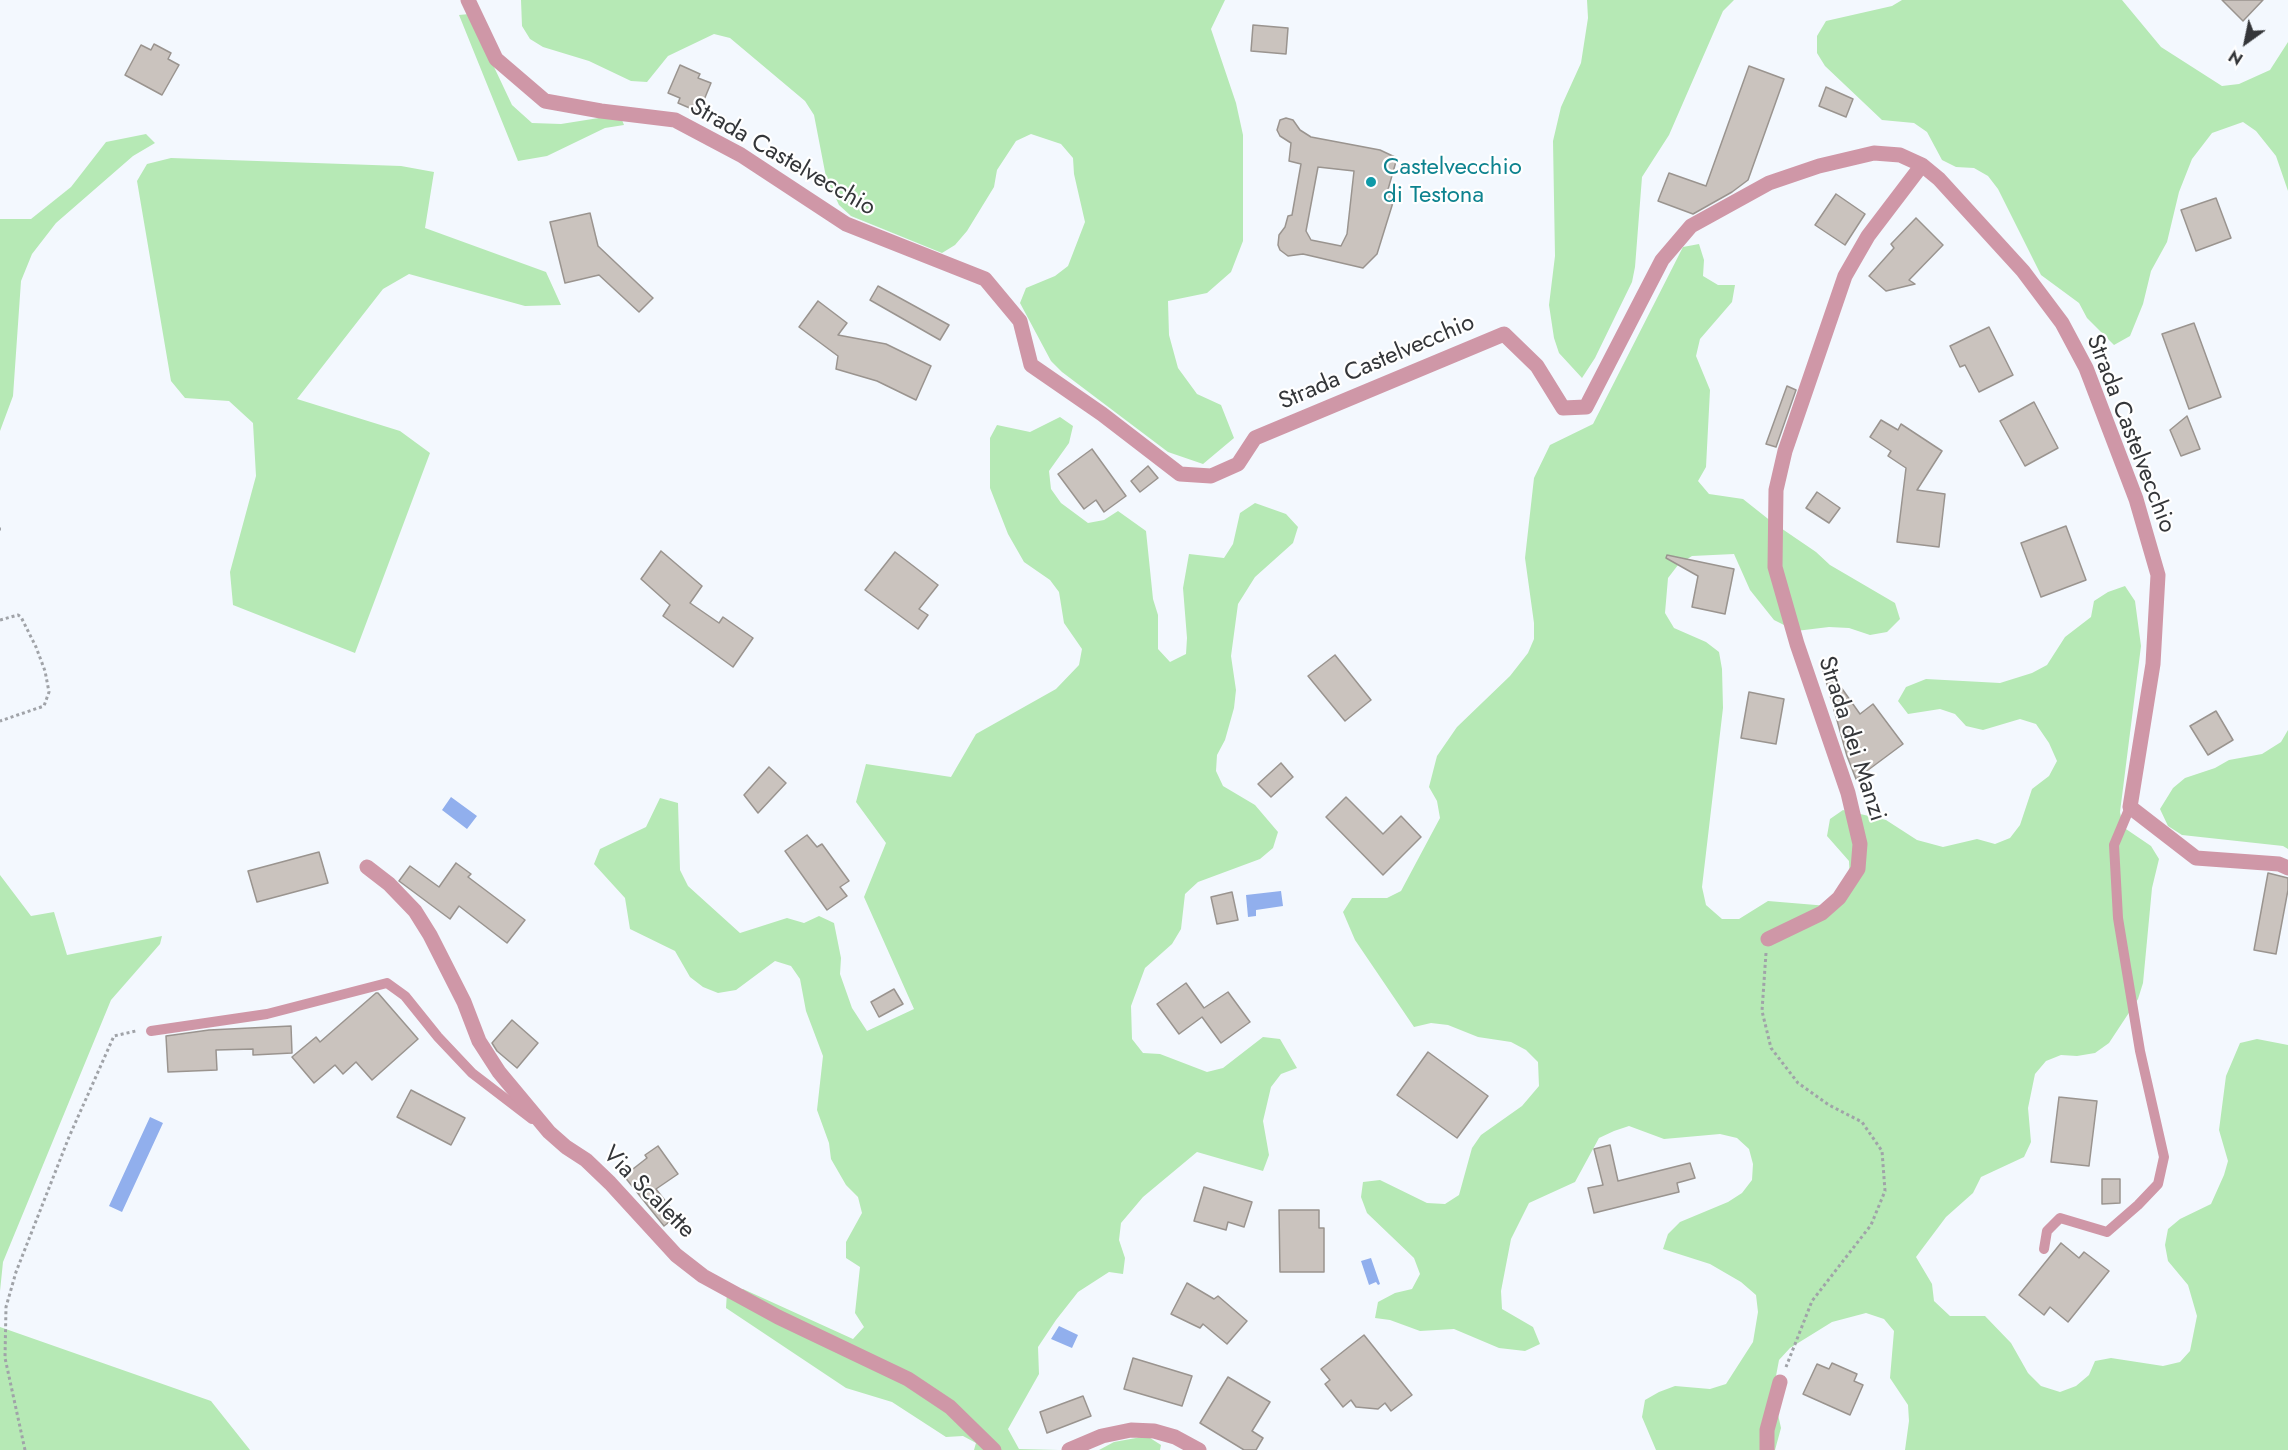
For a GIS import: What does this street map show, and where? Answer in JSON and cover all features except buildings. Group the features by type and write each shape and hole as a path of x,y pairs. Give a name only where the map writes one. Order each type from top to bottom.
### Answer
{"street":[{"name":"Strada Castelvecchio","path":"468,0 496,59 545,101 675,120 741,155 846,224 985,279 1020,321 1031,365 1102,414 1180,474 1211,476 1238,464 1255,438 1504,334 1536,366 1563,408 1586,407 1662,260 1691,226 1769,183 1819,166 1874,153 1900,155 1922,165 1939,179 2023,271 2062,322 2086,368 2136,499 2158,575 2153,664 2130,807"},
{"name":"Strada dei Manzi","path":"1768,939 1822,914 1839,898 1858,869 1860,844 1848,793 1797,644 1775,567 1776,490 1785,451 1845,276 1868,236 1922,165"},
{"path":"2130,807 2196,858 2279,864 2288,868"},
{"name":"Via Scalette","path":"367,867 415,911 430,935 464,1002 479,1041 499,1072 549,1132 586,1160 676,1255 703,1276 778,1317 908,1379 950,1407 994,1450"},
{"path":"1767,1450 1767,1430 1780,1382"},
{"path":"1069,1450 1102,1436 1131,1430 1154,1431 1198,1450"}],"lane":[{"path":"2044,1249 2047,1231 2060,1218 2107,1232 2158,1184 2164,1157 2139,1051 2118,918 2114,845 2130,807"},
{"path":"151,1031 267,1014 387,983 405,996 438,1037 472,1073 549,1132"}],"path":[{"path":"0,620 18,615 21,617 36,646 45,671 49,692 44,706 0,722"},
{"path":"1768,939 1762,1011 1771,1048 1798,1083 1829,1105 1862,1122 1882,1151 1885,1191 1871,1225 1812,1301 1780,1382"},
{"path":"25,1450 5,1358 6,1307 16,1272 69,1137 114,1036 151,1031"}],"green space":[{"path":"521,0 1225,0 1211,29 1236,103 1243,135 1243,241 1231,272 1207,293 1168,301 1169,335 1178,368 1197,394 1221,405 1234,438 1203,464 1168,452 1062,372 1051,361 1020,303 1026,288 1055,276 1068,266 1085,222 1074,174 1073,158 1061,144 1031,134 1016,141 997,170 994,187 967,231 955,245 942,253 851,216 839,205 826,177 814,115 805,101 730,38 714,34 668,56 647,82 631,81 589,61 543,47 530,39 522,26"},
{"path":"1587,0 1734,0 1723,11 1669,135 1642,177 1632,282 1595,358 1582,378 1559,353 1554,338 1549,305 1555,256 1553,141 1561,107 1581,63 1588,18"},
{"path":"1902,0 2122,0 2161,47 2222,86 2239,84 2270,70 2288,42 2288,191 2276,156 2256,131 2243,122 2212,133 2192,159 2179,192 2167,242 2151,271 2143,304 2130,336 2114,345 2087,318 2079,303 2041,275 1998,189 1988,176 1974,168 1956,167 1942,160 1927,132 1914,123 1882,120 1825,66 1817,53 1817,36 1826,21 1892,6"},
{"path":"469,14 512,105 532,123 561,124 605,117 622,120 624,125 605,128 547,156 518,161 459,15"},
{"path":"146,134 155,143 133,156 56,223 32,254 21,281 13,396 0,431 0,219 31,219 71,187 106,142"},
{"path":"171,158 401,166 434,172 425,228 546,272 561,305 525,306 409,274 383,289 297,399 400,431 430,453 355,653 233,605 230,572 256,476 253,423 229,401 185,398 171,381 137,181 147,164"},
{"path":"1699,244 1704,260 1703,276 1718,285 1735,285 1732,302 1700,339 1696,356 1710,390 1706,467 1698,481 1709,494 1743,499 1816,552 1830,565 1895,603 1900,619 1887,632 1870,635 1849,628 1829,627 1796,631 1774,620 1750,590 1734,554 1692,556 1678,565 1668,578 1665,613 1674,628 1706,642 1719,652 1722,669 1723,708 1702,887 1706,905 1722,919 1739,919 1768,901 1828,906 1850,881 1849,861 1827,836 1830,819 1843,810 1886,820 1917,840 1943,847 1977,839 1995,844 2010,838 2020,825 2032,789 2049,776 2057,761 2049,743 2036,724 2020,719 1983,730 1966,726 1955,714 1940,709 1908,714 1898,701 1906,687 1926,679 2000,683 2032,673 2047,665 2065,637 2091,617 2094,601 2108,592 2125,586 2135,601 2141,646 2120,812 2123,827 2151,846 2159,859 2152,888 2143,983 2138,999 2109,1043 2095,1053 2077,1056 2061,1055 2046,1061 2035,1074 2028,1108 2031,1142 2024,1157 1981,1177 1973,1193 1946,1217 1916,1257 1932,1284 1934,1301 1950,1316 1985,1316 2011,1343 2028,1373 2041,1386 2060,1392 2076,1386 2089,1375 2095,1361 2111,1358 2163,1366 2180,1362 2190,1351 2197,1316 2188,1285 2168,1261 2165,1245 2168,1229 2180,1219 2211,1204 2224,1175 2228,1161 2219,1130 2226,1076 2240,1043 2257,1039 2288,1045 2288,1450 1905,1450 1909,1421 1908,1405 1890,1378 1894,1331 1884,1319 1866,1313 1832,1322 1790,1348 1779,1360 1773,1392 1781,1428 1775,1450 1656,1450 1642,1417 1645,1400 1675,1386 1710,1389 1726,1384 1753,1342 1758,1312 1756,1295 1741,1282 1710,1264 1663,1249 1668,1234 1680,1222 1728,1202 1742,1193 1752,1180 1753,1164 1749,1149 1737,1138 1720,1134 1664,1139 1629,1126 1614,1131 1599,1138 1575,1182 1529,1203 1511,1239 1501,1291 1502,1309 1533,1327 1540,1344 1525,1351 1499,1348 1454,1329 1420,1331 1390,1320 1375,1318 1378,1302 1395,1293 1412,1289 1420,1274 1414,1258 1367,1213 1361,1197 1363,1182 1380,1180 1427,1203 1445,1204 1459,1195 1472,1148 1481,1135 1522,1106 1539,1086 1538,1062 1526,1050 1511,1042 1478,1037 1448,1025 1431,1023 1414,1027 1355,940 1343,912 1352,898 1387,898 1401,891 1440,818 1437,801 1429,787 1437,756 1457,727 1510,676 1528,653 1534,639 1534,623 1525,558 1534,478 1550,445 1593,424 1683,247"},
{"path":"1060,417 1073,426 1069,443 1049,471 1051,489 1061,503 1088,523 1104,520 1118,511 1146,531 1153,599 1158,615 1158,649 1170,662 1186,654 1183,588 1189,554 1224,558 1233,544 1240,513 1255,503 1286,514 1298,527 1293,543 1255,577 1238,604 1231,656 1236,690 1234,708 1225,740 1217,755 1216,771 1223,786 1255,805 1278,832 1273,848 1260,859 1198,882 1185,894 1181,929 1172,944 1145,968 1131,1006 1132,1039 1143,1053 1160,1054 1207,1072 1223,1068 1263,1037 1280,1039 1297,1068 1281,1074 1271,1087 1263,1121 1269,1155 1263,1171 1197,1152 1143,1197 1121,1223 1119,1240 1125,1258 1123,1274 1109,1272 1078,1292 1038,1347 1039,1374 1008,1429 1019,1449 1059,1450 974,1450 976,1443 963,1436 946,1437 892,1402 846,1388 726,1308 727,1292 743,1289 853,1339 864,1327 855,1313 860,1267 846,1258 846,1242 862,1213 858,1197 846,1185 831,1159 829,1143 817,1110 823,1056 806,1011 800,979 791,966 775,961 736,990 718,993 703,987 690,977 675,951 630,929 625,898 594,864 600,849 646,827 660,798 678,803 680,870 688,886 740,933 787,918 804,923 819,916 834,923 841,958 840,974 852,1008 867,1031 914,1009 864,897 886,843 856,802 866,764 951,777 976,734 1056,689 1079,665 1082,649 1064,623 1059,592 1050,580 1024,562 1008,534 990,488 990,438 997,425 1030,432"},
{"path":"2288,730 2288,849 2283,846 2182,835 2168,826 2160,809 2173,788 2185,778 2215,768 2229,760 2262,754 2281,742"},
{"path":"0,875 31,916 54,912 67,955 162,936 160,944 111,1000 3,1262 0,1291"},
{"path":"0,1327 211,1401 250,1450 0,1450"},
{"path":"1147,1436 1161,1445 1160,1450 1099,1450 1114,1442"}],"water":[{"path":"451,797 477,816 467,829 442,810"},
{"path":"1281,891 1283,906 1256,910 1256,916 1248,917 1246,895"},
{"path":"150,1117 163,1123 122,1212 109,1206"},
{"path":"1371,1258 1380,1284 1378,1285 1376,1282 1369,1285 1361,1261"},
{"path":"1059,1326 1078,1335 1072,1348 1051,1339"}],"place":[{"name":"Castelvecchio di Testona","path":"1371,182"}]}
